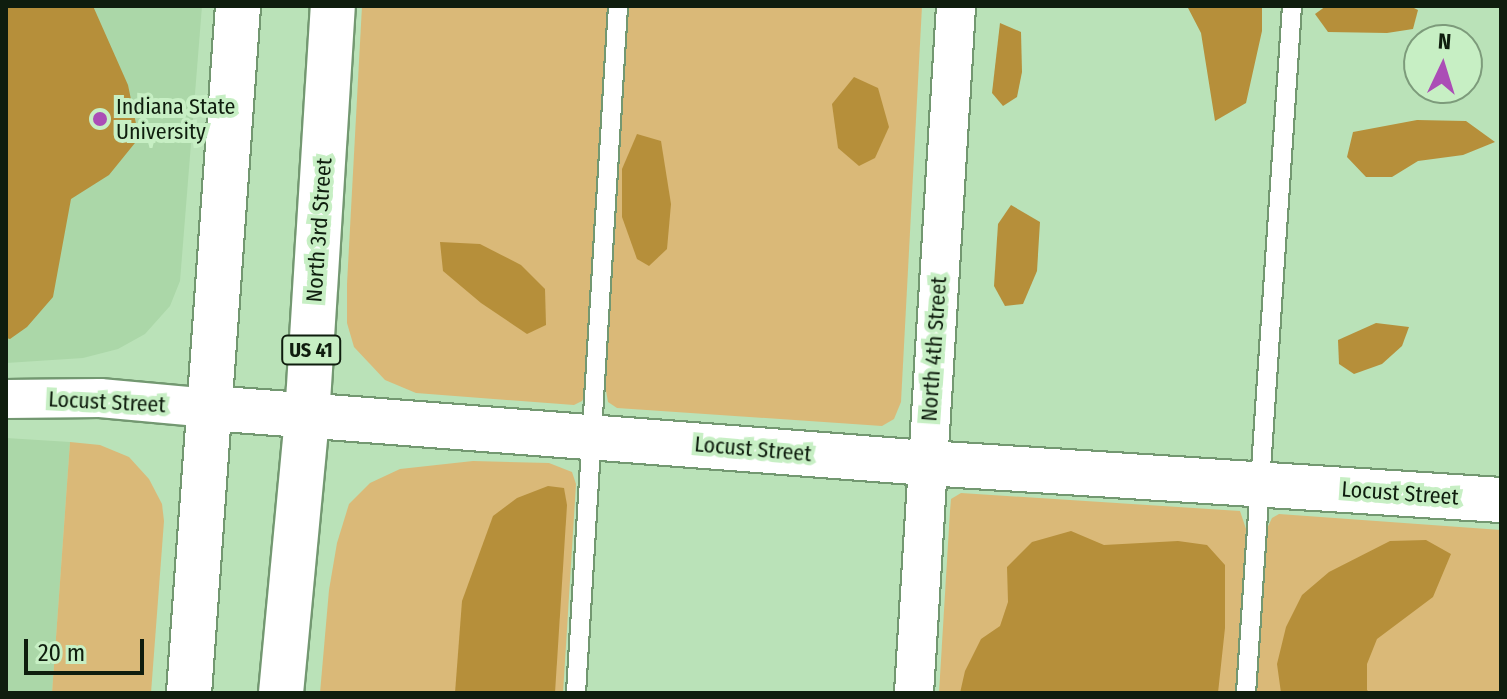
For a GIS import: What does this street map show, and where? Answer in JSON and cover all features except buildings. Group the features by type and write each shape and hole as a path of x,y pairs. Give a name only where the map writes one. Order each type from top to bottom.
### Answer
{"main road":[{"path":"189,693 238,6"},
{"name":"North 3rd Street","path":"281,693 307,417 333,6"},
{"name":"Locust Street","path":"210,408 927,463 1501,500"}],"street":[{"name":"North 4th Street","path":"914,693 956,6"},
{"name":"Locust Street","path":"6,399 100,398 210,408"}],"lane":[{"path":"576,693 618,6"},
{"path":"1246,693 1292,6"}],"shaded area":[{"name":"Indiana State University","path":"6,6 202,6 180,281 170,306 145,334 118,349 83,358 6,363"},
{"path":"6,6 93,6 128,85 139,138 109,175 71,199 53,297 27,327 10,339 6,338"},
{"path":"362,6 610,6 589,388 582,401 574,405 416,393 385,380 354,347 347,323 347,284"},
{"path":"626,6 922,6 901,402 894,419 882,426 617,408 608,402 605,385"},
{"path":"1187,6 1262,6 1262,31 1246,103 1215,121 1201,33"},
{"path":"1326,6 1410,6 1418,10 1414,24 1403,24 1403,31 1387,33 1328,32 1315,14"},
{"path":"1000,23 1021,32 1022,72 1017,97 1003,106 992,93"},
{"path":"854,77 878,88 889,127 875,158 859,166 838,148 832,104"},
{"path":"1417,120 1466,121 1495,142 1463,155 1418,161 1392,177 1366,177 1347,157 1353,132"},
{"path":"637,134 661,141 671,204 667,249 649,266 637,259 622,217 622,169"},
{"path":"1011,205 1040,222 1037,271 1023,304 1005,306 994,286 998,224"},
{"path":"440,242 480,244 521,265 545,289 546,325 527,334 481,303 443,271"},
{"path":"1376,323 1409,327 1402,346 1382,364 1354,374 1339,364 1338,340"},
{"path":"6,438 70,442 52,693 6,693"},
{"path":"70,442 100,445 129,457 149,479 162,504 164,521 151,693 52,693"},
{"path":"473,461 549,463 572,472 576,484 563,693 320,693 329,590 337,543 349,504 370,483 400,469"},
{"path":"548,486 564,488 567,505 555,693 455,693 462,601 493,516 517,498"},
{"path":"961,493 1240,511 1246,529 1236,693 939,693 951,499"},
{"path":"1279,514 1501,530 1501,693 1254,693 1263,537 1272,518"},
{"path":"1071,531 1104,545 1178,541 1207,545 1225,565 1225,628 1218,693 960,693 965,671 981,639 1000,626 1008,602 1007,567 1032,542"},
{"path":"1426,540 1451,554 1433,597 1377,639 1367,664 1367,690 1370,693 1281,693 1277,664 1286,627 1302,595 1329,572 1390,541"}],"place":[{"name":"Indiana State University","path":"100,119"}]}
